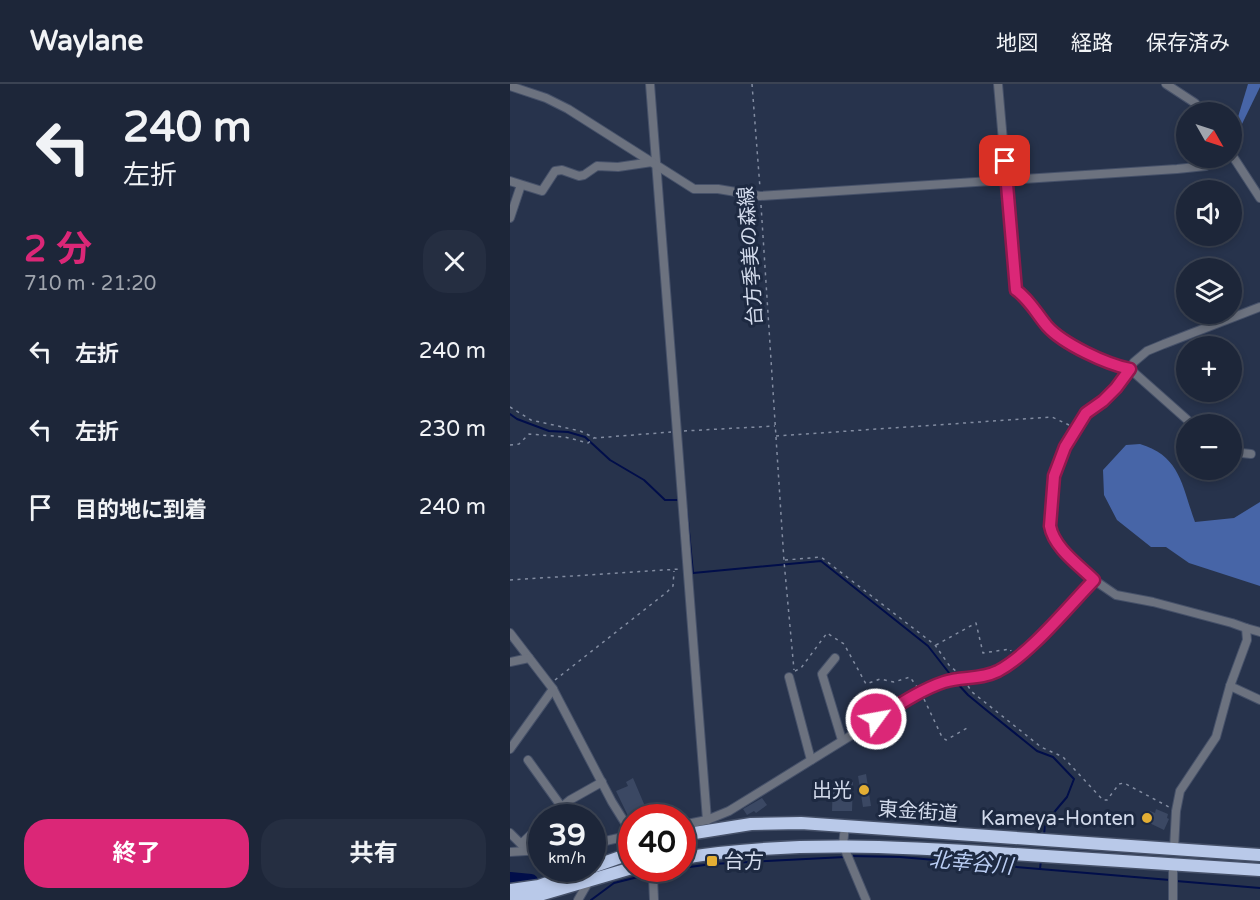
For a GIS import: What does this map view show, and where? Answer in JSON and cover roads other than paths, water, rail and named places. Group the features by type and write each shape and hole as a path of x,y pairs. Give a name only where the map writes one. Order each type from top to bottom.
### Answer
{"highway":[{"name":"東金街道","path":"696,833 773,823 1260,855"},
{"name":"東金街道","path":"696,856 770,848 843,845 914,847 1260,870"},
{"path":"1173,864 1174,849"},
{"path":"510,890 554,882"},
{"path":"510,897 524,899 547,893 570,882"}],"street":[{"path":"650,84 707,820"},
{"path":"998,84 1016,290 1026,298 1048,327 1064,340 1117,366 1130,369 1181,414"},
{"path":"1166,84 1193,102"},
{"path":"510,86 553,101 694,189 718,189 760,196 1177,168"},
{"path":"510,181 542,191 555,171 562,170 579,176 597,166 618,167 655,163"},
{"path":"1240,168 1260,198"},
{"path":"510,218 521,185"},
{"path":"1260,307 1147,351 1134,362 1116,388 1086,413 1065,447 1054,476 1050,526 1055,540 1094,580 1122,597 1232,622 1260,632"},
{"path":"1242,453 1251,454"},
{"path":"696,822 729,811 842,740 945,681 982,678 993,674 1016,659 1094,580"},
{"path":"1174,849 1176,811 1180,791 1216,736 1230,686 1247,640 1246,628"},
{"path":"510,633 551,686 618,810"},
{"path":"510,662 529,658"},
{"path":"835,658 822,674 842,740"},
{"path":"792,674 811,760"},
{"path":"510,749 551,686"},
{"path":"1230,686 1260,700"},
{"path":"528,760 560,804"},
{"path":"564,804 602,782"},
{"path":"729,811 733,827"},
{"path":"845,826 843,845 866,900"},
{"path":"510,833 527,851"},
{"path":"520,844 528,837"},
{"path":"510,852 527,851"},
{"path":"1173,864 1173,900"},
{"path":"578,900 586,882"},
{"path":"653,882 654,900"}],"waterway":[{"path":"510,414 549,431 568,432 585,437 610,460 644,480 665,500 681,500"},
{"path":"687,511 693,573 821,561 928,646 953,678"},
{"path":"957,683 968,695 1037,751 1053,757 1074,779 1067,797 1045,823 1044,836"},
{"name":"北幸谷川","path":"850,856 900,857 1170,880"},
{"name":"北幸谷川","path":"696,866 845,857"},
{"path":"1040,869 1041,860"},
{"name":"北幸谷川","path":"510,879 528,881"},
{"name":"北幸谷川","path":"1176,881 1260,888"},
{"name":"北幸谷川","path":"591,900 618,882"}],"place":[{"name":"出光","path":"864,790"},
{"name":"Kameya-Honten","path":"1147,818"},
{"name":"台方","path":"712,861"}]}
